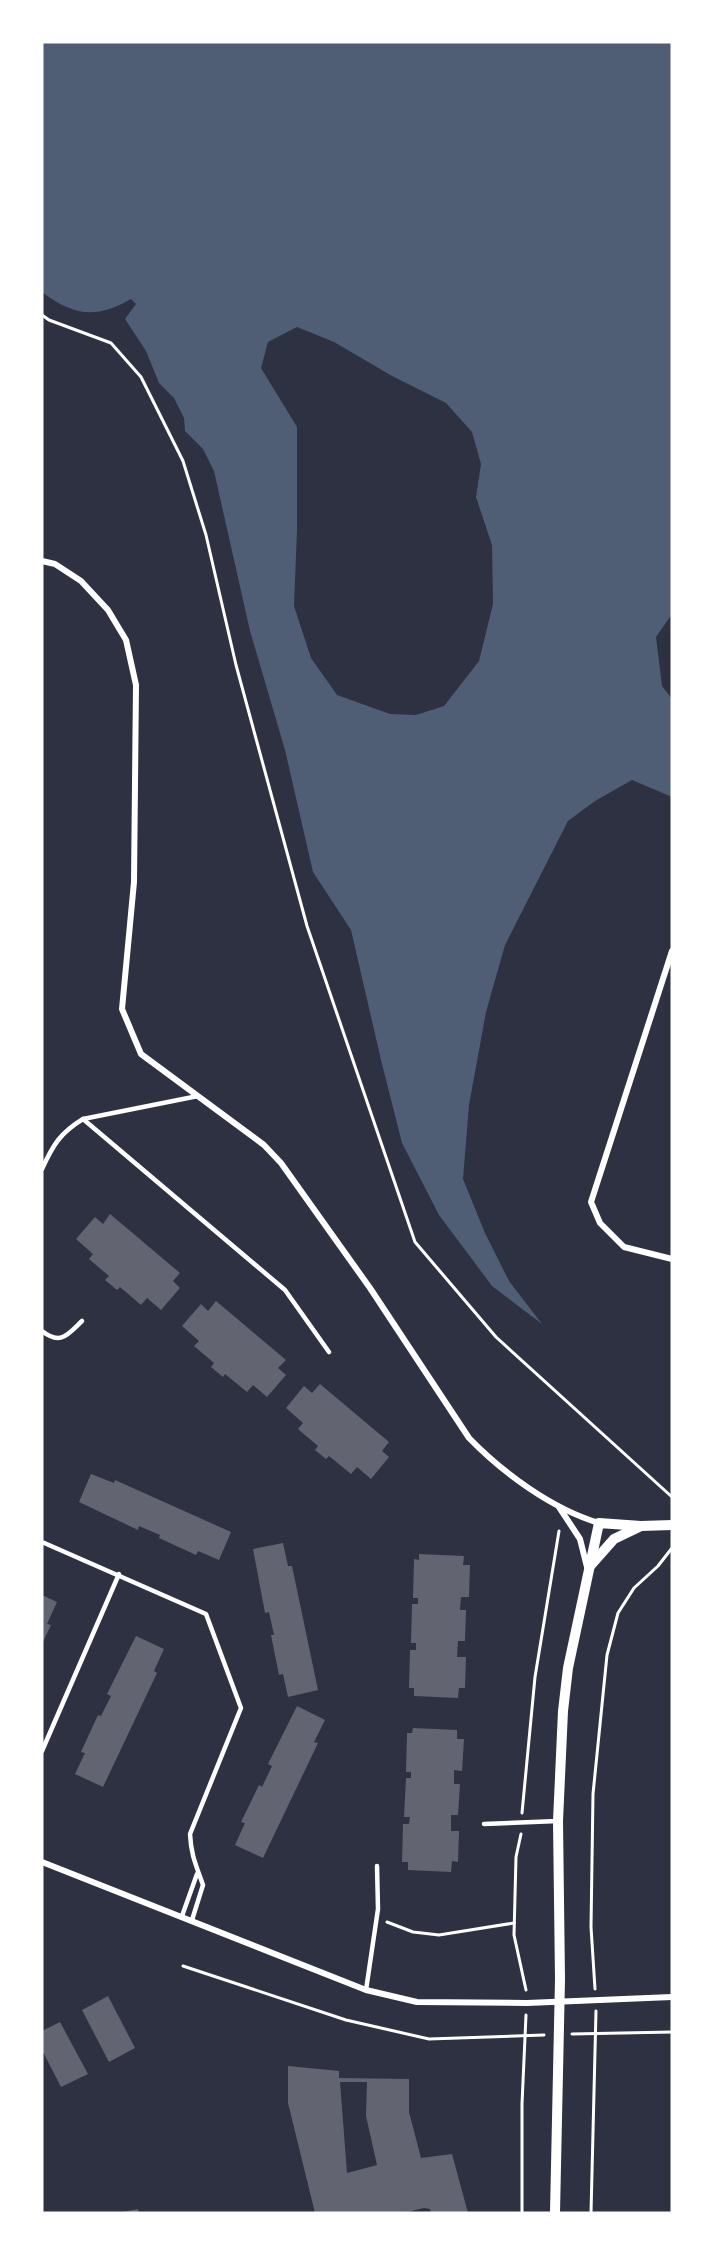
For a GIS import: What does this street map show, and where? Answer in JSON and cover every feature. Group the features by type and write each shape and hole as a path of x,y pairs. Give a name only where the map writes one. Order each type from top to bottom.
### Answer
{"street":[{"path":"42,561 55,564 81,581 108,610 126,640 136,685 134,882 122,1009 141,1054 264,1145 286,1169 370,1288 469,1438 490,1459 528,1487 578,1515 599,1523 641,1526 672,1525"},
{"path":"672,951 591,1202 600,1224 624,1247 672,1259"},
{"path":"555,1502 580,1539 585,1551 588,1570"},
{"path":"555,2213 559,2035 558,1821 563,1711 568,1668 599,1523"},
{"path":"588,1570 614,1539 641,1526"},
{"path":"42,1862 366,1990 417,2002 527,2003 672,1997"}],"lane":[{"path":"42,1169 51,1148 67,1129 83,1119 198,1096"},
{"path":"83,1119 285,1290 329,1352"},
{"path":"42,1331 56,1339 65,1337 82,1321"},
{"path":"42,1542 206,1614 241,1708 190,1834 190,1851 203,1888 192,1920"},
{"path":"42,1751 119,1574"},
{"path":"484,1824 558,1821"},
{"path":"366,1990 376,1917 377,1866"},
{"path":"182,1916 197,1874"}],"path":[{"path":"42,315 48,320 111,343 141,377 183,461 206,535 237,665 307,926 415,1242 496,1337 672,1497"},
{"path":"522,2213 527,2003 523,1970 515,1947 516,1857 521,1840 535,1677 562,1511"},
{"path":"591,2213 596,2001 591,1927 593,1794 607,1655 618,1613 634,1588 658,1566 672,1548"},
{"path":"666,1556 672,1561"},
{"path":"376,1917 413,1932 432,1935 514,1923"},
{"path":"183,1966 346,2020 429,2039 672,2032"}],"water":[{"path":"42,42 672,42 672,614 656,637 662,686 672,699 672,797 632,780 595,801 568,821 505,945 486,1012 469,1105 463,1179 485,1233 509,1281 542,1324 492,1286 439,1215 402,1143 351,930 313,872 285,750 250,631 214,471 203,449 185,431 184,418 174,398 159,383 146,351 125,319 136,304 131,299 107,310 85,312 64,306 42,292","holes":["297,327 334,342 392,376 446,403 472,432 481,464 476,497 492,545 493,604 479,661 444,706 416,715 390,714 337,695 311,658 294,606 297,427 261,368 268,342"]}],"building":[{"path":"110,1214 180,1273 173,1281 180,1288 161,1310 147,1298 141,1305 120,1287 117,1290 105,1280 109,1276 89,1259 93,1254 76,1239 95,1217 103,1224"},
{"path":"216,1301 286,1360 278,1368 286,1375 267,1397 253,1385 247,1392 225,1374 223,1377 211,1367 214,1363 194,1346 199,1341 182,1326 201,1304 208,1311"},
{"path":"320,1384 389,1442 382,1451 389,1457 371,1479 357,1467 351,1474 329,1456 326,1459 315,1450 318,1446 298,1429 303,1423 286,1408 304,1386 312,1393"},
{"path":"91,1474 114,1483 115,1480 231,1532 219,1560 198,1551 196,1555 159,1538 160,1535 139,1526 138,1530 79,1502"},
{"path":"283,1543 288,1566 292,1566 318,1690 288,1697 283,1674 279,1675 271,1635 274,1635 269,1612 265,1613 253,1549"},
{"path":"419,1554 464,1556 463,1565 470,1565 469,1597 461,1597 460,1610 466,1610 465,1641 458,1641 457,1657 466,1657 465,1688 459,1688 458,1698 414,1696 414,1688 409,1688 410,1650 416,1650 416,1643 411,1643 412,1604 418,1604 418,1598 413,1598 414,1559 419,1560"},
{"path":"42,1595 57,1602 47,1624 51,1625 42,1644"},
{"path":"136,1636 164,1649 154,1671 157,1673 103,1787 75,1774 85,1753 81,1752 98,1715 101,1716 111,1696 107,1694"},
{"path":"297,1706 325,1720 314,1742 318,1743 263,1858 235,1845 245,1823 241,1822 259,1785 262,1787 272,1766 268,1764"},
{"path":"413,1728 457,1730 457,1739 464,1739 462,1771 454,1770 454,1784 460,1784 458,1815 451,1815 451,1831 459,1831 458,1862 452,1861 451,1872 408,1870 408,1862 402,1862 403,1824 409,1824 410,1817 404,1817 406,1778 411,1778 411,1772 406,1772 407,1733 412,1733"},
{"path":"108,1996 135,2048 109,2062 82,2010"},
{"path":"60,2022 88,2074 61,2087 42,2050 42,2031"},
{"path":"288,2066 339,2071 339,2078 409,2079 409,2112 421,2158 452,2154 468,2213 431,2213 430,2209 424,2208 403,2213 315,2213 288,2103","holes":["340,2082 367,2082 366,2116 377,2165 347,2173"]},
{"path":"138,2209 139,2213 122,2213 122,2212"}]}
